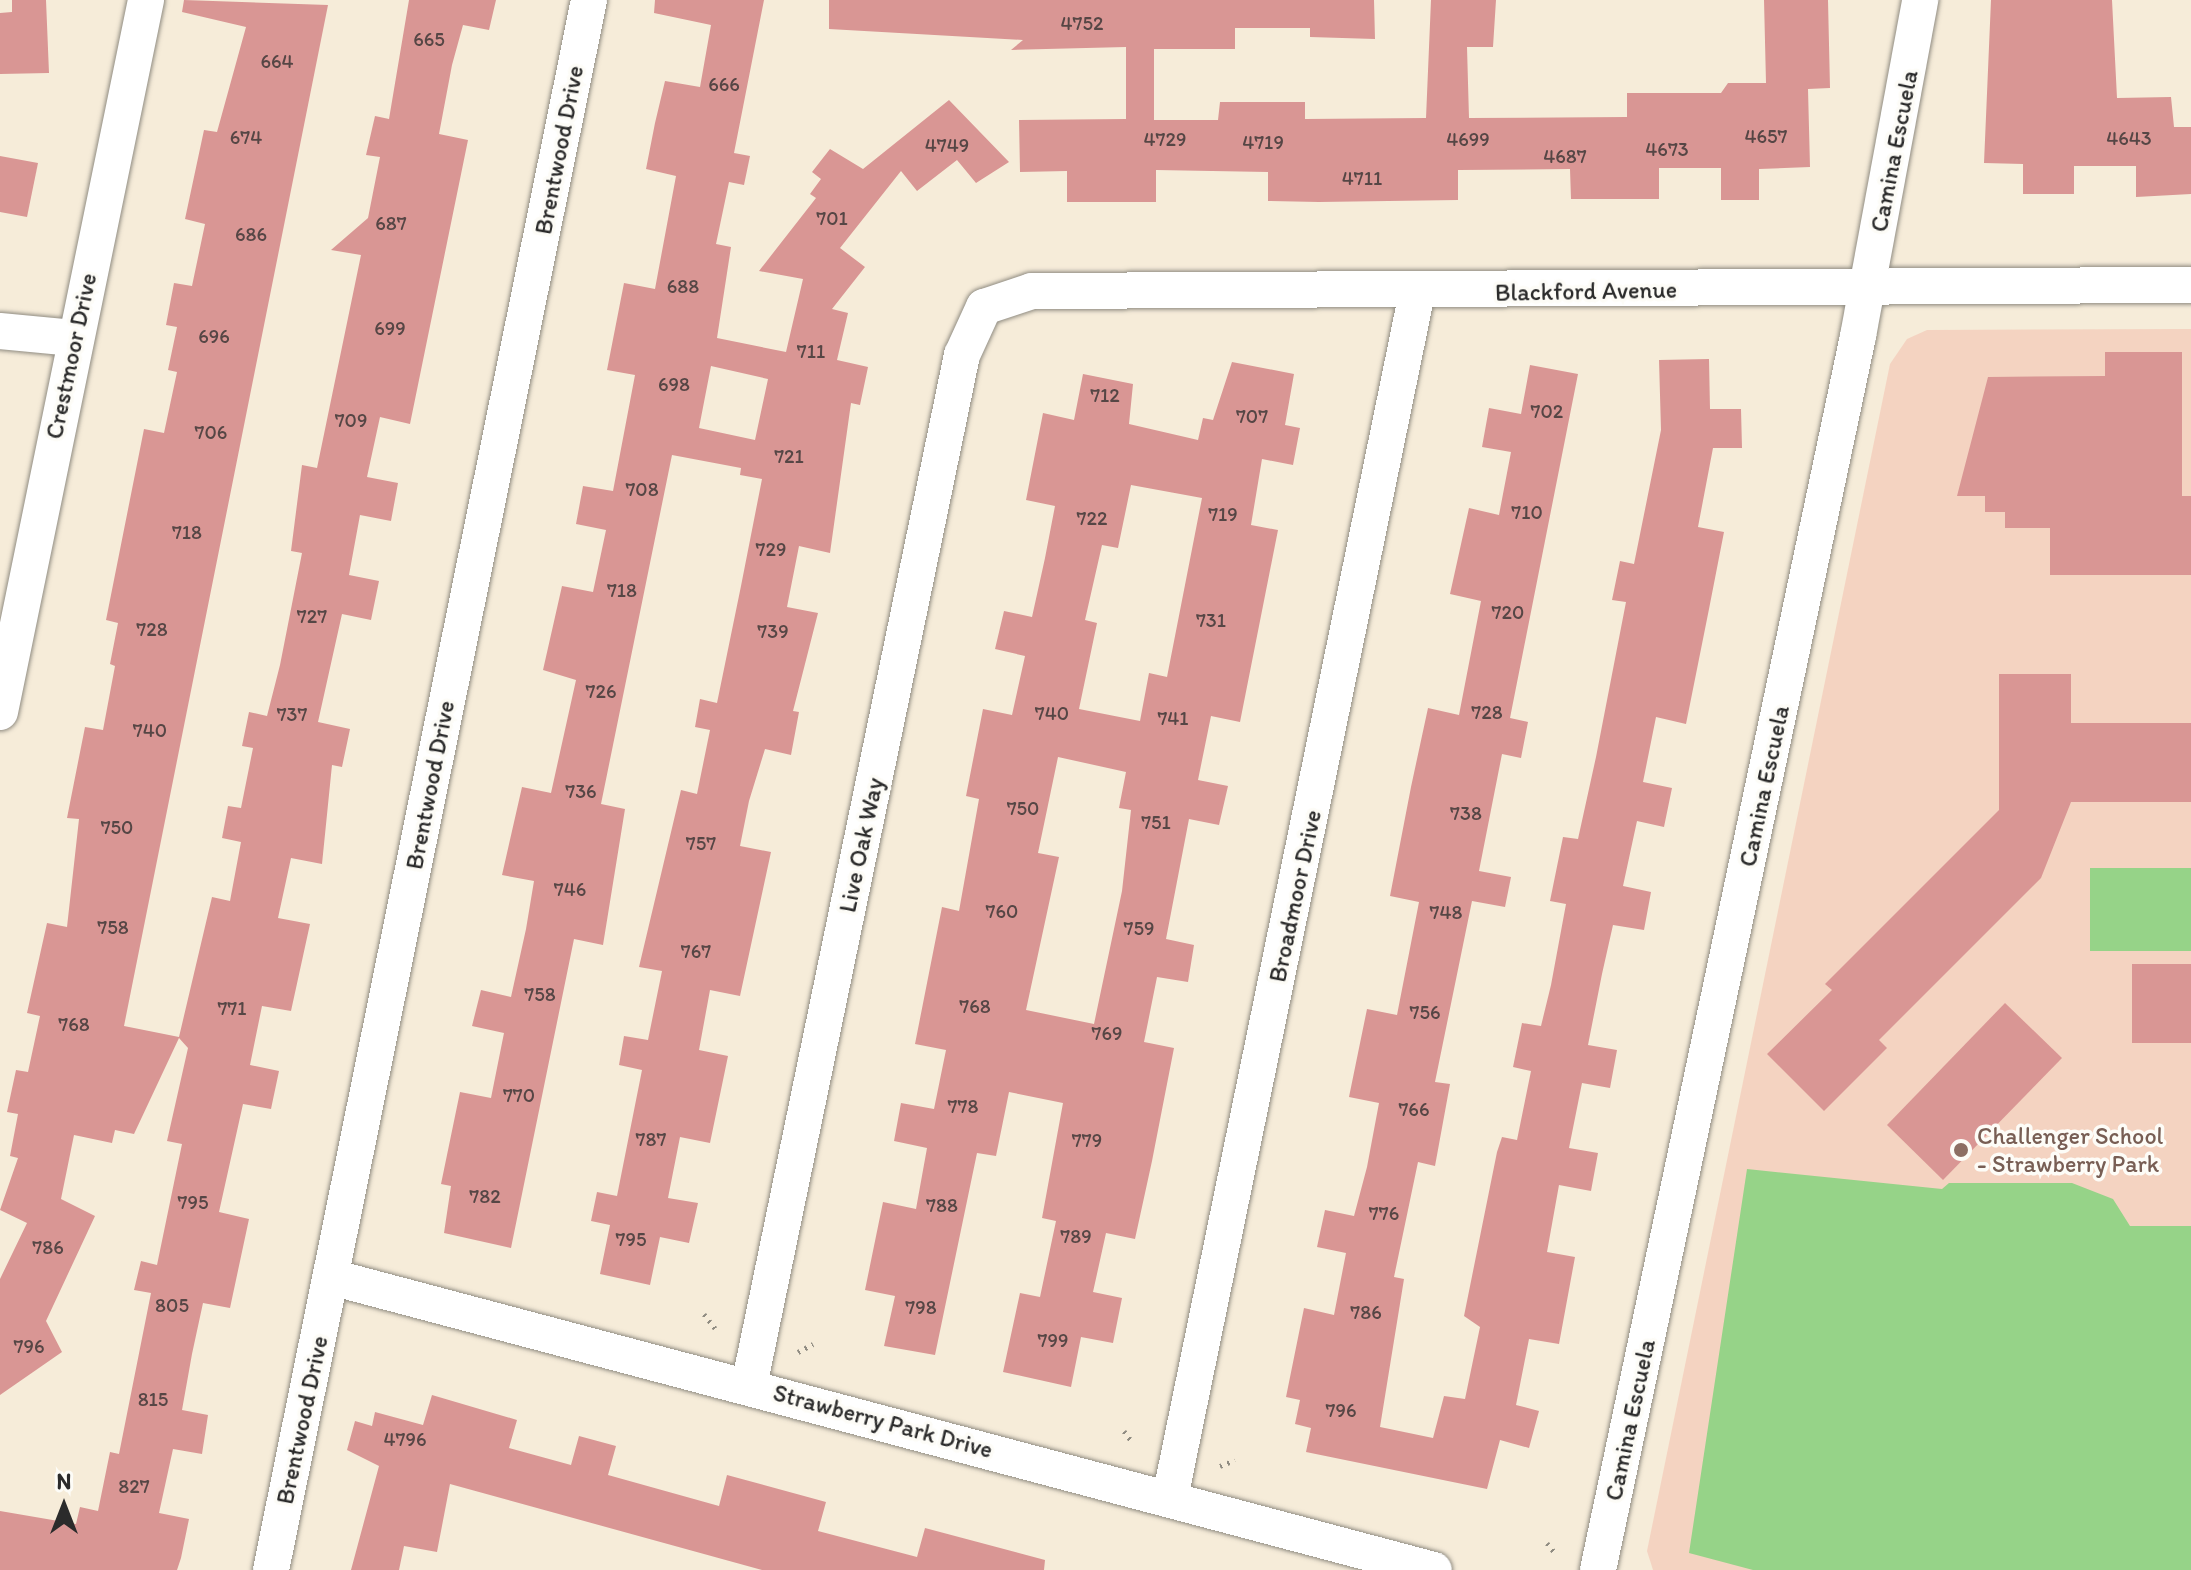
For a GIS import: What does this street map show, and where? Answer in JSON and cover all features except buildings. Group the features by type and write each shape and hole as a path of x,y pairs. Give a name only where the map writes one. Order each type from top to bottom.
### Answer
{"street":[{"name":"Crestmoor Drive","path":"0,712 74,338 146,0"},
{"name":"Brentwood Drive","path":"271,1570 589,0"},
{"name":"Camina Escuela","path":"1598,1570 1867,288 1920,0"},
{"name":"Blackford Avenue","path":"984,307 1032,291 1417,293 2191,285"},
{"name":"Broadmoor Drive","path":"1170,1498 1417,293"},
{"name":"Live Oak Way","path":"749,1386 962,355 984,307"},
{"path":"0,331 74,338"},
{"name":"Strawberry Park Drive","path":"331,1277 1434,1570"}],"path":[{"path":"704,1314 715,1328"},
{"path":"798,1352 813,1344"},
{"path":"1124,1431 1133,1443"},
{"path":"1220,1466 1235,1460"},
{"path":"1547,1543 1555,1553"}],"shaded area":[{"name":"Challenger School - Strawberry Park","path":"2191,329 2191,1570 1653,1570 1647,1551 1890,364 1907,339 1927,330"}],"green space":[{"path":"2090,868 2191,868 2191,951 2090,951"},
{"path":"1747,1169 1942,1189 1949,1183 2072,1183 2113,1199 2130,1226 2191,1226 2191,1570 1753,1570 1689,1553"}],"place":[{"name":"Challenger School - Strawberry Park","path":"1961,1150"}]}
